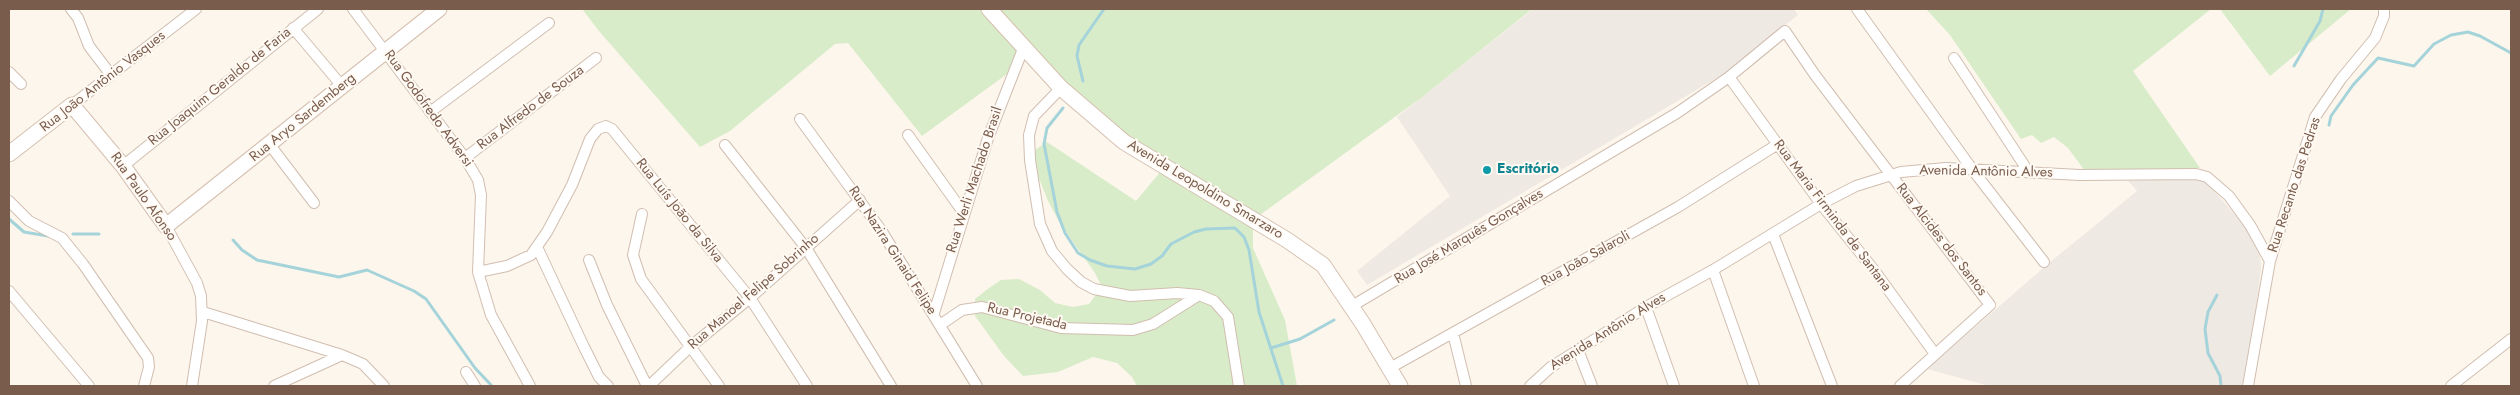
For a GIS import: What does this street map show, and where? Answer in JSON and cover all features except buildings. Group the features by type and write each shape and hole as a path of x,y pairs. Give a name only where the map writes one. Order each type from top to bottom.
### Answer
{"street":[{"path":"72,9 78,18 89,46 111,75"},
{"name":"Rua João Antônio Vasques","path":"9,154 196,9"},
{"name":"Rua Joaquim Geraldo de Faria","path":"122,166 318,9"},
{"name":"Rua Godofredo Adversi","path":"353,9 465,158 478,180 481,195 478,272 491,315 530,386"},
{"name":"Rua Aryo Sardemberg","path":"166,226 439,9"},
{"name":"Avenida Leopoldino Smarzaro","path":"989,9 1023,49 1061,88 1124,142 1310,254 1323,265 1352,306 1400,386"},
{"path":"1857,9 1972,169 2044,262"},
{"name":"Rua Recanto das Pedras","path":"2270,261 2315,116 2341,79 2375,38 2384,16 2384,9"},
{"path":"430,112 549,23"},
{"path":"293,28 342,86"},
{"name":"Rua José Marquês Gonçalves","path":"1352,306 1677,113 1729,78 1785,31 1815,75 1890,175"},
{"name":"Rua Werli Machado Brasil","path":"934,313 963,212 999,105 1023,49"},
{"name":"Rua Alfredo de Souza","path":"465,158 596,58"},
{"path":"1954,58 2028,171"},
{"path":"9,72 21,84"},
{"name":"Rua Maria Firminda de Santana","path":"1729,78 1821,204 1874,270 1935,354"},
{"path":"1061,88 1034,116 1029,134 1030,160 1040,224 1052,251 1067,269 1081,282 1094,290 1130,296 1177,293 1199,295 1214,301 1228,317 1239,386"},
{"name":"Rua Paulo Afonso","path":"72,105 122,166 166,226 197,283 203,312 192,386"},
{"name":"Rua Nazira Ginaid Felipe","path":"800,119 860,200 934,313 977,386"},
{"name":"Rua Luís João da Silva","path":"537,247 572,185 590,139 598,129 606,126 612,129 750,298 806,386"},
{"path":"908,135 963,212"},
{"name":"Rua João Salaroli","path":"1390,368 1678,207 1778,144"},
{"path":"270,145 314,203"},
{"path":"725,145 806,248 892,386"},
{"name":"Avenida Antônio Alves","path":"1530,386 1551,367 1646,307 1713,270 1821,204 1856,186 1890,175 1922,169 2028,171 2080,175 2196,174 2207,177 2229,196 2250,225 2270,261"},
{"name":"Rua Alcides dos Santos","path":"1890,175 1990,305 1935,354"},
{"name":"Rua Manoel Felipe Sobrinho","path":"648,386 690,347 750,298 860,200"},
{"path":"9,202 29,221 62,238 83,264 148,358 149,367 144,386"},
{"path":"642,214 633,255 640,278 718,386"},
{"path":"1772,234 1832,386"},
{"path":"478,272 521,261 537,247 576,332 599,376 608,386"},
{"path":"589,260 607,305 648,386"},
{"path":"2248,386 2270,261"},
{"path":"1713,270 1754,386"},
{"path":"9,291 89,386"},
{"name":"Rua Projetada","path":"940,326 962,310 982,307 1061,328 1133,330 1154,324 1199,295"},
{"path":"1646,307 1674,386"},
{"path":"203,312 342,355 363,364 384,386"},
{"path":"1453,333 1466,386"},
{"path":"2451,386 2511,339"},
{"path":"1578,350 1592,386"},
{"path":"1900,386 1935,354"},
{"path":"274,386 342,355"},
{"path":"466,372 475,386"}],"shaded area":[{"path":"1533,9 1794,9 1798,15 1725,73 1367,285 1357,271 1450,196 1397,117"},
{"path":"2187,177 2207,183 2247,228 2260,256 2261,268 2256,308 2242,386 1989,386 1927,369 2049,263 2137,191 2128,181"}],"green space":[{"path":"582,9 1532,9 1421,98 1253,220 1253,248 1285,320 1297,386 1137,386 1132,377 1117,363 1093,357 1058,372 1023,376 1004,356 975,316 975,299 1001,280 1019,279 1040,290 1055,303 1073,307 1089,304 1102,287 1095,273 1061,225 1048,201 1032,161 1033,151 1047,142 1136,201 1161,171 1033,55 922,136 848,43 835,44 730,131 700,147"},
{"path":"1926,9 2211,9 2133,71 2200,168 2088,175 2068,148 2054,137 2041,143 2032,135 2021,139 1950,35"},
{"path":"2220,9 2351,9 2270,76"}],"waterway":[{"path":"1083,81 1077,56 1079,45 1104,9"},
{"path":"2294,66 2320,21 2323,9"},
{"path":"2329,125 2331,116 2353,85 2378,58 2414,66 2434,44 2451,35 2468,32 2480,36 2511,53"},
{"path":"1063,108 1047,128 1044,144 1057,212 1065,233 1078,253 1107,266 1135,269 1151,264 1162,256 1171,244 1194,232 1206,229 1235,228 1244,237 1249,250 1259,312 1283,386"},
{"path":"9,219 24,232 48,236"},
{"path":"73,234 99,234"},
{"path":"233,240 242,250 257,260 339,277 367,270 414,291 426,299 475,368 492,386"},
{"path":"2217,295 2208,312 2205,329 2208,353 2220,376 2221,386"},
{"path":"1271,348 1300,339 1334,320"}],"place":[{"name":"Escritório","path":"1487,170"}]}
